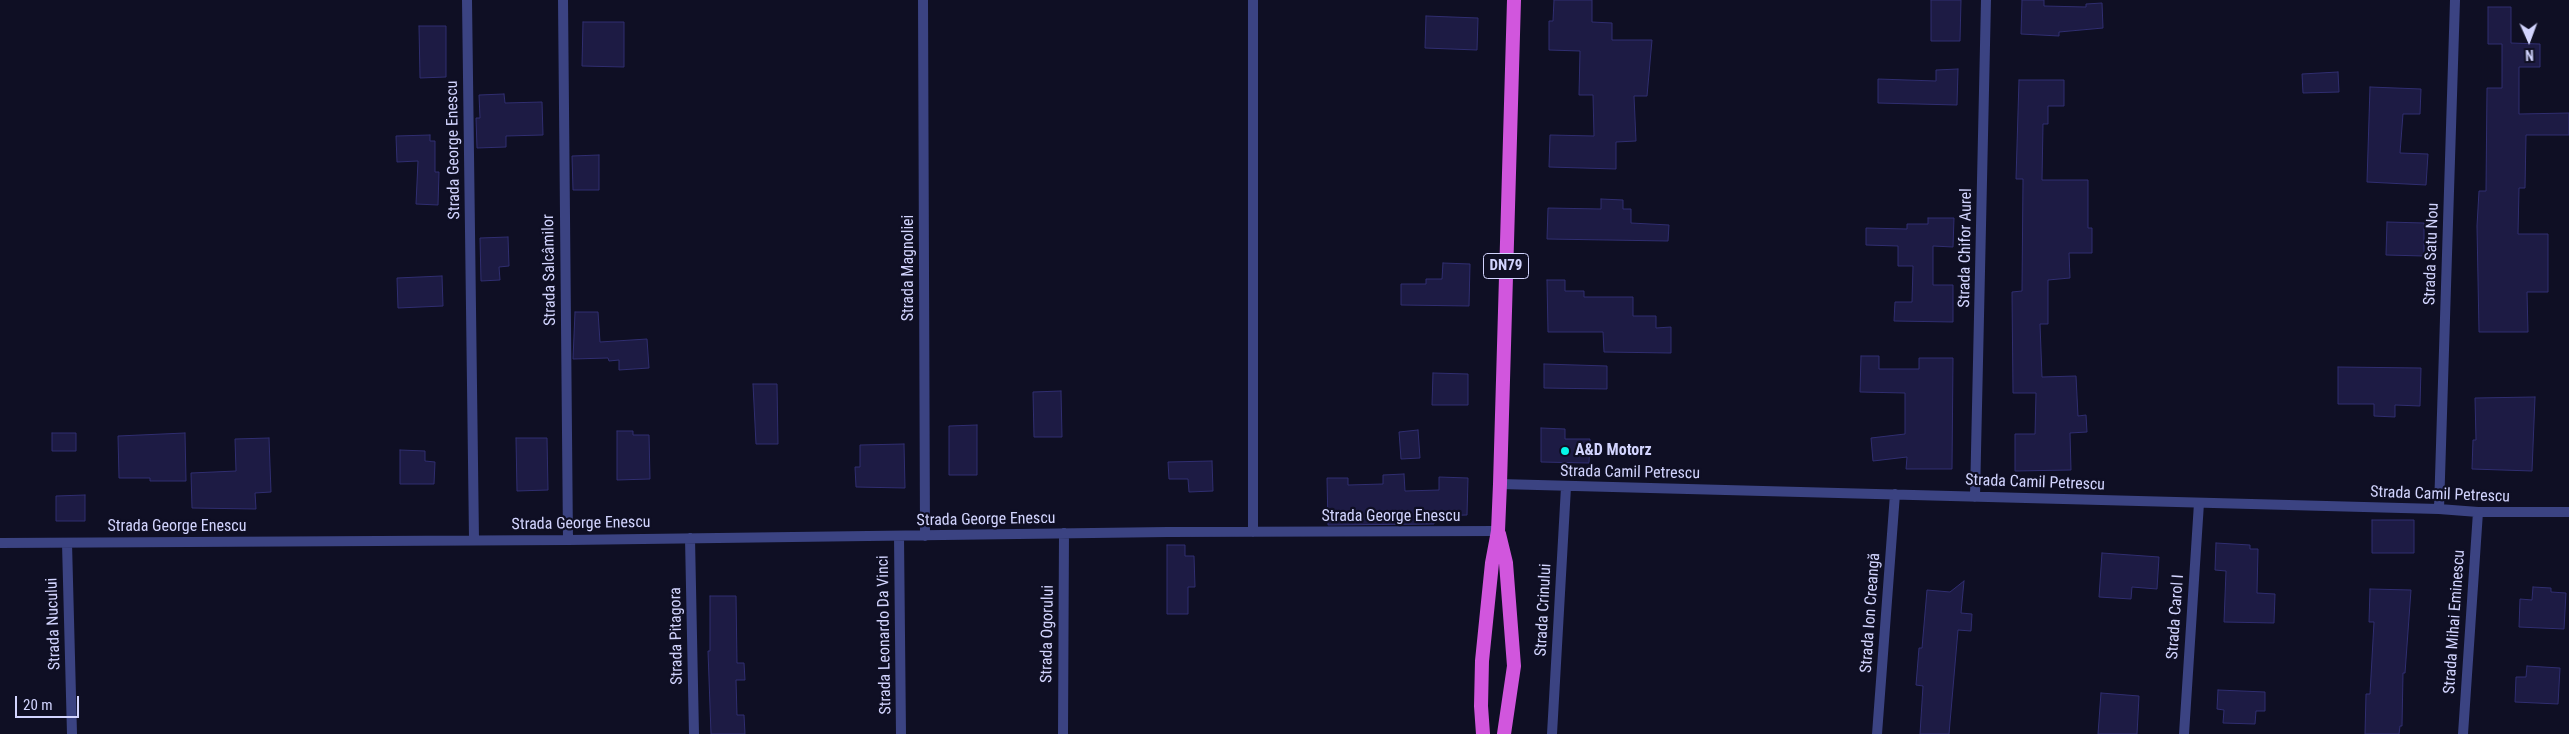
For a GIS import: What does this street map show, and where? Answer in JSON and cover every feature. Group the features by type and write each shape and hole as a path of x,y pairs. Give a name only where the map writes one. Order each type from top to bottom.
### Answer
{"highway":[{"name":"DN79","path":"1483,734 1482,661 1492,563 1498,531 1500,484 1514,0"},
{"name":"DN79","path":"1498,531 1506,562 1514,666 1504,734"}],"street":[{"name":"Strada George Enescu","path":"467,0 474,539"},
{"name":"Strada Salcâmilor","path":"562,0 568,540"},
{"name":"Strada Magnoliei","path":"923,0 925,536"},
{"path":"1253,0 1253,532"},
{"name":"Strada Chifor Aurel","path":"1976,497 1986,0"},
{"name":"Strada Satu Nou","path":"2439,509 2456,0"},
{"name":"Strada Camil Petrescu","path":"1500,484 2439,509 2478,512 2569,512"},
{"name":"Strada Crinului","path":"1552,734 1566,487"},
{"name":"Strada Ion Creangă","path":"1877,734 1895,494"},
{"name":"Strada Carol I","path":"2184,734 2199,503"},
{"name":"Strada Mihai Eminescu","path":"2463,734 2478,512"},
{"name":"Strada George Enescu","path":"0,544 474,539 568,540 1064,533 1498,531"},
{"name":"Strada Ogorului","path":"1062,734 1064,533"},
{"name":"Strada Leonardo Da Vinci","path":"899,536 901,734"},
{"name":"Strada Pitagora","path":"690,538 694,734"},
{"name":"Strada Nucului","path":"67,543 72,734"}],"building":[{"path":"1554,0 1592,0 1592,22 1612,23 1612,40 1652,40 1647,96 1634,96 1636,141 1616,142 1616,169 1549,167 1550,135 1594,136 1593,95 1579,95 1580,51 1549,50 1549,21 1553,21"},
{"path":"1931,0 1961,0 1960,41 1931,41"},
{"path":"2022,0 2044,0 2044,6 2086,7 2086,4 2102,3 2103,28 2059,32 2059,36 2021,34"},
{"path":"2488,7 2511,7 2511,43 2540,44 2540,67 2519,67 2519,114 2569,113 2569,135 2526,135 2525,188 2519,188 2518,234 2548,234 2548,292 2527,292 2528,332 2479,332 2477,226 2479,191 2486,191 2487,88 2502,88 2502,44 2488,44"},
{"path":"1426,16 1478,18 1477,50 1425,48"},
{"path":"583,22 624,22 624,67 582,66"},
{"path":"419,26 446,26 446,77 420,78"},
{"path":"1958,69 1957,105 1878,103 1878,79 1936,81 1936,70"},
{"path":"2338,72 2339,92 2303,93 2302,74"},
{"path":"2019,80 2064,80 2064,106 2048,106 2048,124 2043,124 2042,180 2088,180 2088,228 2092,228 2092,253 2069,253 2070,278 2048,280 2048,324 2040,324 2042,377 2076,376 2078,416 2086,415 2087,432 2070,433 2071,470 2015,471 2015,434 2035,434 2036,393 2013,393 2012,292 2022,291 2023,179 2016,179"},
{"path":"2370,87 2421,89 2420,114 2403,114 2400,153 2428,154 2426,185 2367,182"},
{"path":"504,94 505,103 542,102 543,135 506,136 506,147 477,148 476,118 480,118 479,95"},
{"path":"430,135 430,141 435,141 435,172 439,172 438,205 416,204 418,161 397,162 396,136"},
{"path":"599,155 599,190 573,190 572,156"},
{"path":"1601,199 1623,200 1623,209 1631,209 1631,223 1669,225 1668,241 1547,239 1548,208 1601,209"},
{"path":"1928,218 1954,218 1953,247 1933,246 1933,285 1953,285 1953,322 1894,321 1895,302 1912,302 1913,266 1898,266 1898,246 1866,245 1866,228 1907,229 1907,224 1928,224"},
{"path":"2387,222 2424,223 2424,256 2386,255"},
{"path":"508,237 509,266 499,267 500,280 481,281 480,238"},
{"path":"1443,263 1470,264 1469,306 1401,305 1401,284 1426,284 1426,279 1442,279"},
{"path":"442,276 443,306 398,308 397,278"},
{"path":"1547,280 1565,280 1565,291 1584,291 1584,297 1633,297 1633,316 1656,316 1656,328 1671,327 1671,353 1604,352 1603,332 1548,332"},
{"path":"575,312 598,312 600,342 647,339 649,368 619,370 619,360 609,361 608,358 573,359"},
{"path":"1861,356 1879,356 1879,369 1919,369 1919,358 1953,358 1952,469 1906,469 1907,457 1873,461 1871,438 1905,434 1905,393 1860,392"},
{"path":"1544,364 1607,366 1607,389 1544,388"},
{"path":"2338,367 2421,368 2420,406 2395,405 2395,417 2374,416 2374,404 2338,404"},
{"path":"1433,373 1468,374 1468,405 1432,405"},
{"path":"753,384 777,384 778,444 756,444"},
{"path":"1061,391 1062,437 1034,437 1033,392"},
{"path":"2535,397 2532,471 2472,469 2473,440 2476,440 2475,398"},
{"path":"977,425 977,475 949,475 949,426"},
{"name":"A&D Motorz","path":"1541,428 1565,429 1565,439 1590,439 1589,463 1541,462"},
{"path":"1418,430 1420,458 1401,459 1399,432"},
{"path":"617,431 633,431 633,435 649,435 650,479 617,480"},
{"path":"52,433 76,433 76,451 52,451"},
{"path":"185,433 186,481 150,481 150,478 119,478 118,436"},
{"path":"269,438 271,492 255,493 256,509 192,508 191,473 236,471 235,439"},
{"path":"516,438 547,438 548,490 517,491"},
{"path":"904,444 905,488 856,487 855,467 860,467 860,445"},
{"path":"400,450 425,451 425,461 435,462 434,484 400,484"},
{"path":"1212,461 1213,491 1189,492 1188,479 1169,479 1168,462"},
{"path":"1404,474 1405,491 1439,490 1439,477 1468,478 1467,515 1433,516 1434,524 1328,525 1327,478 1348,478 1348,485 1383,484 1383,475"},
{"path":"85,495 85,521 56,521 56,496"},
{"path":"2372,520 2414,520 2414,553 2372,553"},
{"path":"2216,543 2250,545 2250,549 2258,549 2257,593 2275,594 2274,623 2224,622 2226,571 2215,570"},
{"path":"1167,545 1185,545 1185,556 1194,556 1195,587 1188,587 1188,614 1167,614"},
{"path":"2102,553 2159,557 2157,589 2132,587 2131,599 2099,597"},
{"path":"1964,581 1961,613 1972,614 1971,631 1958,630 1949,734 1920,734 1923,686 1916,685 1919,648 1922,648 1927,590 1950,592"},
{"path":"2533,587 2551,588 2551,592 2566,593 2564,629 2519,627 2520,599 2532,600"},
{"path":"2370,589 2411,590 2405,673 2403,673 2402,726 2400,726 2399,734 2365,734 2366,694 2370,694 2374,622 2369,622"},
{"path":"710,596 736,596 737,663 744,663 745,680 736,680 737,715 744,715 745,734 711,734 708,651 710,651"},
{"path":"2527,666 2560,668 2558,704 2515,702 2516,677 2526,677"},
{"path":"2218,690 2265,692 2265,711 2256,711 2255,724 2223,723 2224,710 2217,709"},
{"path":"2101,693 2139,696 2137,734 2098,734"}],"place":[{"name":"A&D Motorz","path":"1565,451"}]}
